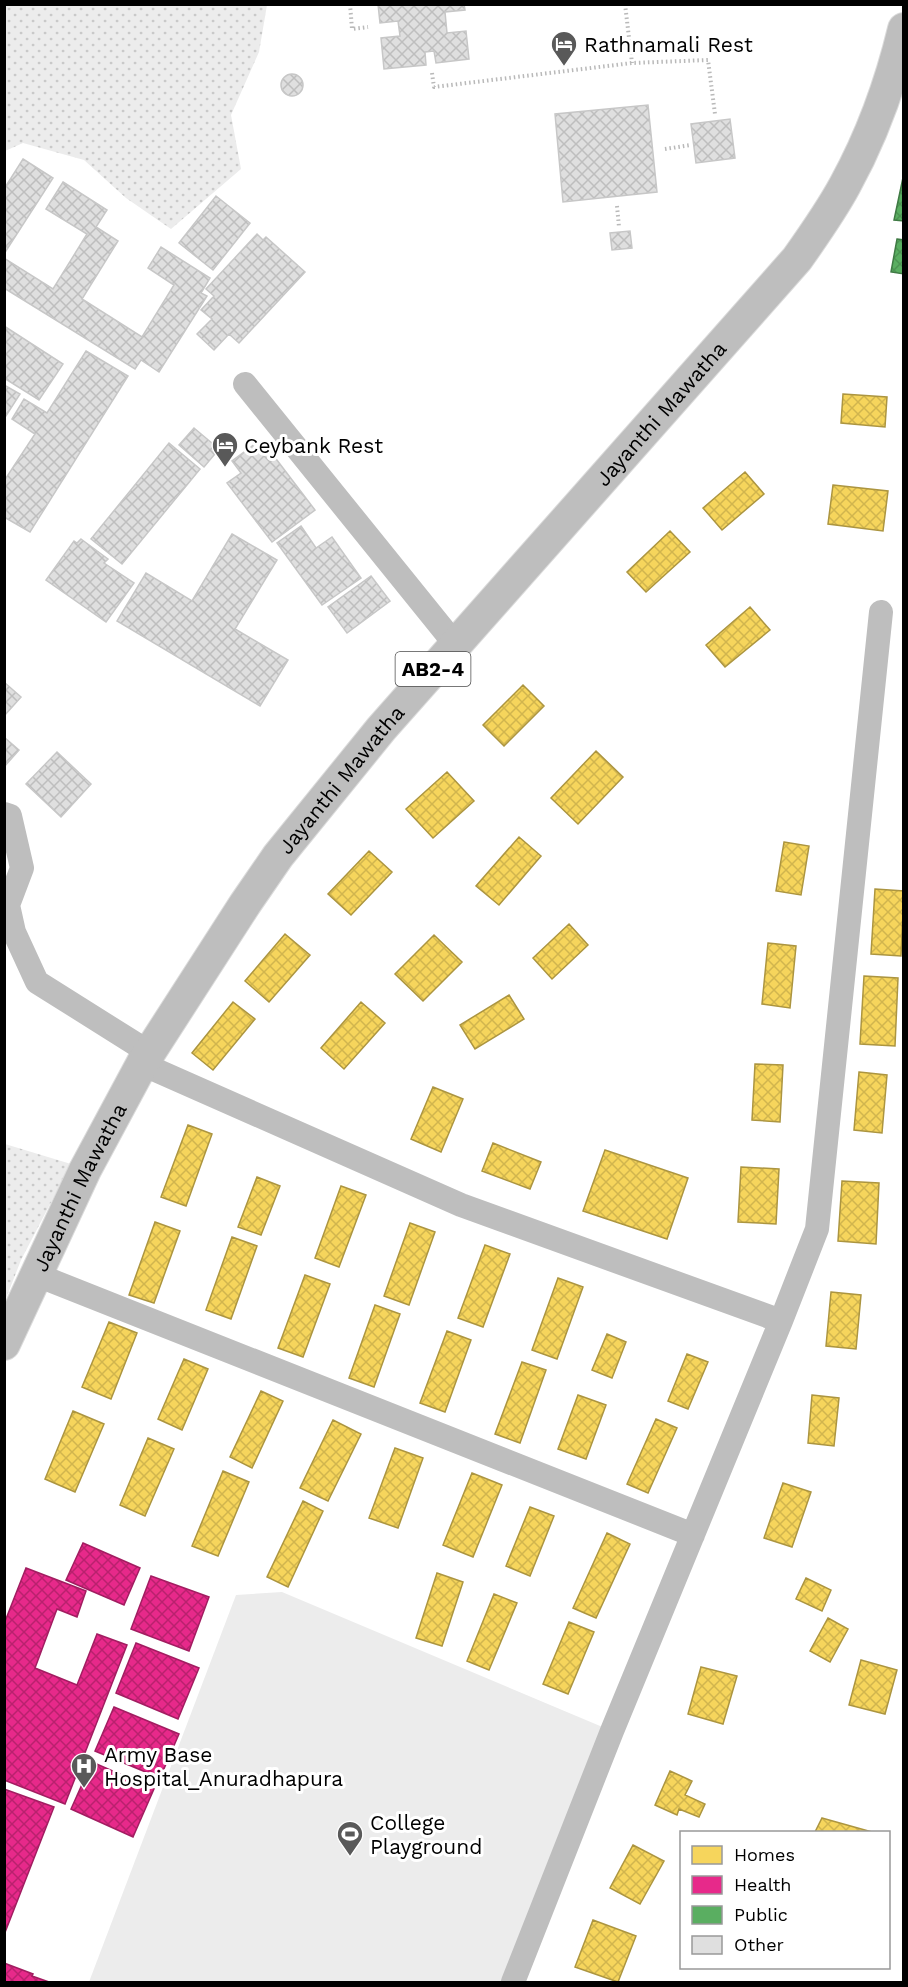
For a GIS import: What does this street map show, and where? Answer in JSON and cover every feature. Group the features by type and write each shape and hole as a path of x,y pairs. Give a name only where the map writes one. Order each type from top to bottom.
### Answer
{"main road":[{"name":"Jayanthi Mawatha","path":"4,1344 85,1170 146,1058 245,904 278,856 381,729 796,259 846,184 864,146 883,100 903,29"}],"street":[{"path":"245,384 455,644"},
{"path":"513,1983 612,1731 817,1229 881,612"},
{"path":"4,814 10,816 22,868 6,904 14,932 37,982 146,1058 460,1204 781,1321"},
{"path":"37,1275 693,1534"}],"path":[{"path":"350,4 352,29 368,27"},
{"path":"625,4 632,63"},
{"path":"432,73 434,87 632,63 708,60 715,114"},
{"path":"665,148 691,145"},
{"path":"617,206 619,227"}],"shaded area":[{"path":"4,5 267,5 259,52 231,115 241,169 171,229 126,198 84,160 23,143 5,151"},
{"path":"5,1144 71,1164 21,1260 5,1301"},
{"name":"College Playground","path":"282,1592 612,1731 513,1982 89,1982 236,1595"}],"building: Homes":[{"path":"843,394 887,397 885,427 841,423"},
{"path":"745,472 764,494 722,530 703,508"},
{"path":"833,485 888,491 883,531 828,524"},
{"path":"670,531 690,552 646,592 627,572"},
{"path":"750,607 770,630 725,667 706,645"},
{"path":"523,685 544,706 504,746 483,725"},
{"path":"596,751 623,777 578,824 551,798"},
{"path":"447,772 474,801 433,838 406,809"},
{"path":"519,837 541,856 499,905 476,886"},
{"path":"784,842 809,846 801,895 776,891"},
{"path":"369,851 392,872 351,915 328,894"},
{"path":"875,889 904,891 901,956 871,954"},
{"path":"569,924 588,945 552,979 533,958"},
{"path":"285,934 310,955 269,1002 245,981"},
{"path":"434,935 462,962 423,1001 395,974"},
{"path":"768,943 796,946 790,1008 762,1004"},
{"path":"864,976 898,978 895,1046 860,1044"},
{"path":"509,995 524,1019 475,1049 460,1025"},
{"path":"233,1002 255,1019 213,1070 192,1053"},
{"path":"361,1002 385,1023 344,1069 321,1048"},
{"path":"755,1064 783,1065 780,1122 752,1120"},
{"path":"859,1072 887,1075 882,1133 854,1130"},
{"path":"433,1087 463,1099 441,1152 411,1139"},
{"path":"188,1125 212,1134 186,1206 161,1197"},
{"path":"493,1143 541,1162 530,1189 482,1171"},
{"path":"605,1150 688,1178 667,1239 583,1211"},
{"path":"741,1167 779,1169 776,1224 738,1222"},
{"path":"257,1177 280,1186 261,1235 238,1227"},
{"path":"842,1181 879,1183 876,1244 838,1241"},
{"path":"341,1186 366,1195 339,1267 315,1258"},
{"path":"155,1222 180,1231 154,1303 129,1295"},
{"path":"410,1223 435,1232 409,1305 384,1296"},
{"path":"232,1237 257,1246 231,1319 206,1310"},
{"path":"485,1245 510,1254 483,1327 458,1318"},
{"path":"305,1275 330,1284 303,1357 278,1348"},
{"path":"558,1278 583,1287 557,1359 532,1350"},
{"path":"831,1292 861,1295 856,1349 826,1346"},
{"path":"375,1305 400,1314 374,1387 349,1378"},
{"path":"109,1322 137,1333 111,1399 82,1387"},
{"path":"447,1331 471,1340 445,1412 420,1403"},
{"path":"607,1334 626,1342 612,1378 592,1370"},
{"path":"687,1354 708,1362 688,1409 668,1401"},
{"path":"184,1359 208,1369 182,1430 158,1419"},
{"path":"522,1362 546,1370 520,1443 495,1434"},
{"path":"261,1391 283,1401 252,1468 230,1457"},
{"path":"578,1395 606,1405 586,1459 558,1449"},
{"path":"812,1395 839,1398 834,1446 808,1443"},
{"path":"73,1411 104,1424 75,1492 45,1479"},
{"path":"656,1419 677,1428 648,1493 627,1484"},
{"path":"333,1420 361,1434 328,1501 300,1488"},
{"path":"148,1438 174,1449 145,1516 120,1505"},
{"path":"395,1448 423,1458 398,1528 369,1518"},
{"path":"223,1471 249,1482 218,1556 192,1546"},
{"path":"472,1473 502,1485 473,1557 443,1545"},
{"path":"783,1483 811,1492 792,1547 764,1538"},
{"path":"303,1501 323,1511 288,1587 267,1577"},
{"path":"530,1507 554,1516 530,1576 506,1566"},
{"path":"607,1533 630,1544 596,1618 573,1608"},
{"path":"437,1573 463,1582 442,1646 416,1638"},
{"path":"806,1578 831,1590 822,1611 796,1599"},
{"path":"494,1594 517,1603 489,1670 467,1661"},
{"path":"828,1618 848,1629 830,1662 810,1651"},
{"path":"569,1622 594,1632 568,1694 543,1684"},
{"path":"861,1660 897,1670 885,1714 849,1705"},
{"path":"701,1667 737,1676 723,1724 688,1714"},
{"path":"670,1771 692,1781 685,1795 705,1804 699,1817 679,1809 677,1815 655,1805"},
{"path":"822,1818 868,1831 816,1831"},
{"path":"633,1845 664,1861 640,1904 610,1888"},
{"path":"593,1920 636,1936 618,1982 575,1967"}],"building: Health":[{"path":"83,1543 140,1568 124,1605 66,1580"},
{"path":"26,1568 86,1591 77,1617 57,1609 35,1668 77,1685 97,1634 127,1645 65,1804 4,1780 4,1624"},
{"path":"151,1576 209,1597 189,1651 131,1629"},
{"path":"136,1643 199,1668 178,1719 116,1693"},
{"path":"114,1707 179,1734 160,1778 95,1751"},
{"path":"92,1762 154,1789 133,1837 71,1809"},
{"path":"4,1789 54,1807 4,1935"},
{"path":"4,1963 33,1974 32,1976 49,1982 4,1982"}],"building: Public":[{"path":"904,173 904,221 894,220"},
{"path":"897,239 904,240 904,274 891,272"}],"building: Other":[{"path":"378,4 464,4 465,10 445,12 447,33 466,31 469,59 436,63 434,51 425,52 426,65 384,69 381,38 400,36 398,21 380,23"},
{"path":"288,74 296,74 303,81 303,89 296,96 288,96 281,89 281,81"},
{"path":"648,105 657,192 563,202 555,114"},
{"path":"730,119 735,158 696,163 691,124"},
{"path":"23,159 53,178 4,254 4,189"},
{"path":"63,182 107,210 96,227 118,241 82,299 142,337 174,285 148,268 161,247 210,278 201,293 207,296 159,372 141,360 135,369 4,288 4,258 53,289 87,234 46,209"},
{"path":"216,196 250,223 213,270 179,243"},
{"path":"630,231 632,248 612,250 610,233"},
{"path":"257,234 263,240 266,237 305,272 239,343 229,334 214,350 197,334 212,319 201,310 214,296 206,289"},
{"path":"4,326 63,364 39,400 4,378"},
{"path":"86,351 128,376 30,532 4,517 4,481 35,434 12,419 24,399 47,413"},
{"path":"4,385 20,394 4,419"},
{"path":"194,428 219,449 204,467 179,445"},
{"path":"259,441 268,453 270,451 315,510 272,542 227,483 241,473 232,461"},
{"path":"169,443 200,469 122,564 91,539"},
{"path":"301,526 316,548 332,537 361,578 322,605 277,543"},
{"path":"232,534 277,560 235,629 288,660 260,706 117,621 146,573 192,601"},
{"path":"81,539 108,559 104,563 134,583 106,622 46,580 74,541 77,543"},
{"path":"371,576 390,601 347,633 328,607"},
{"path":"4,682 21,697 4,716"},
{"path":"4,737 19,750 4,767"},
{"path":"57,752 91,784 61,817 26,784"}],"place":[{"name":"Rathnamali Rest","path":"564,67"},
{"name":"Ceybank Rest","path":"225,468"},
{"name":"Army Base Hospital_Anuradhapura","path":"84,1789"},
{"name":"College Playground","path":"350,1857"}]}
